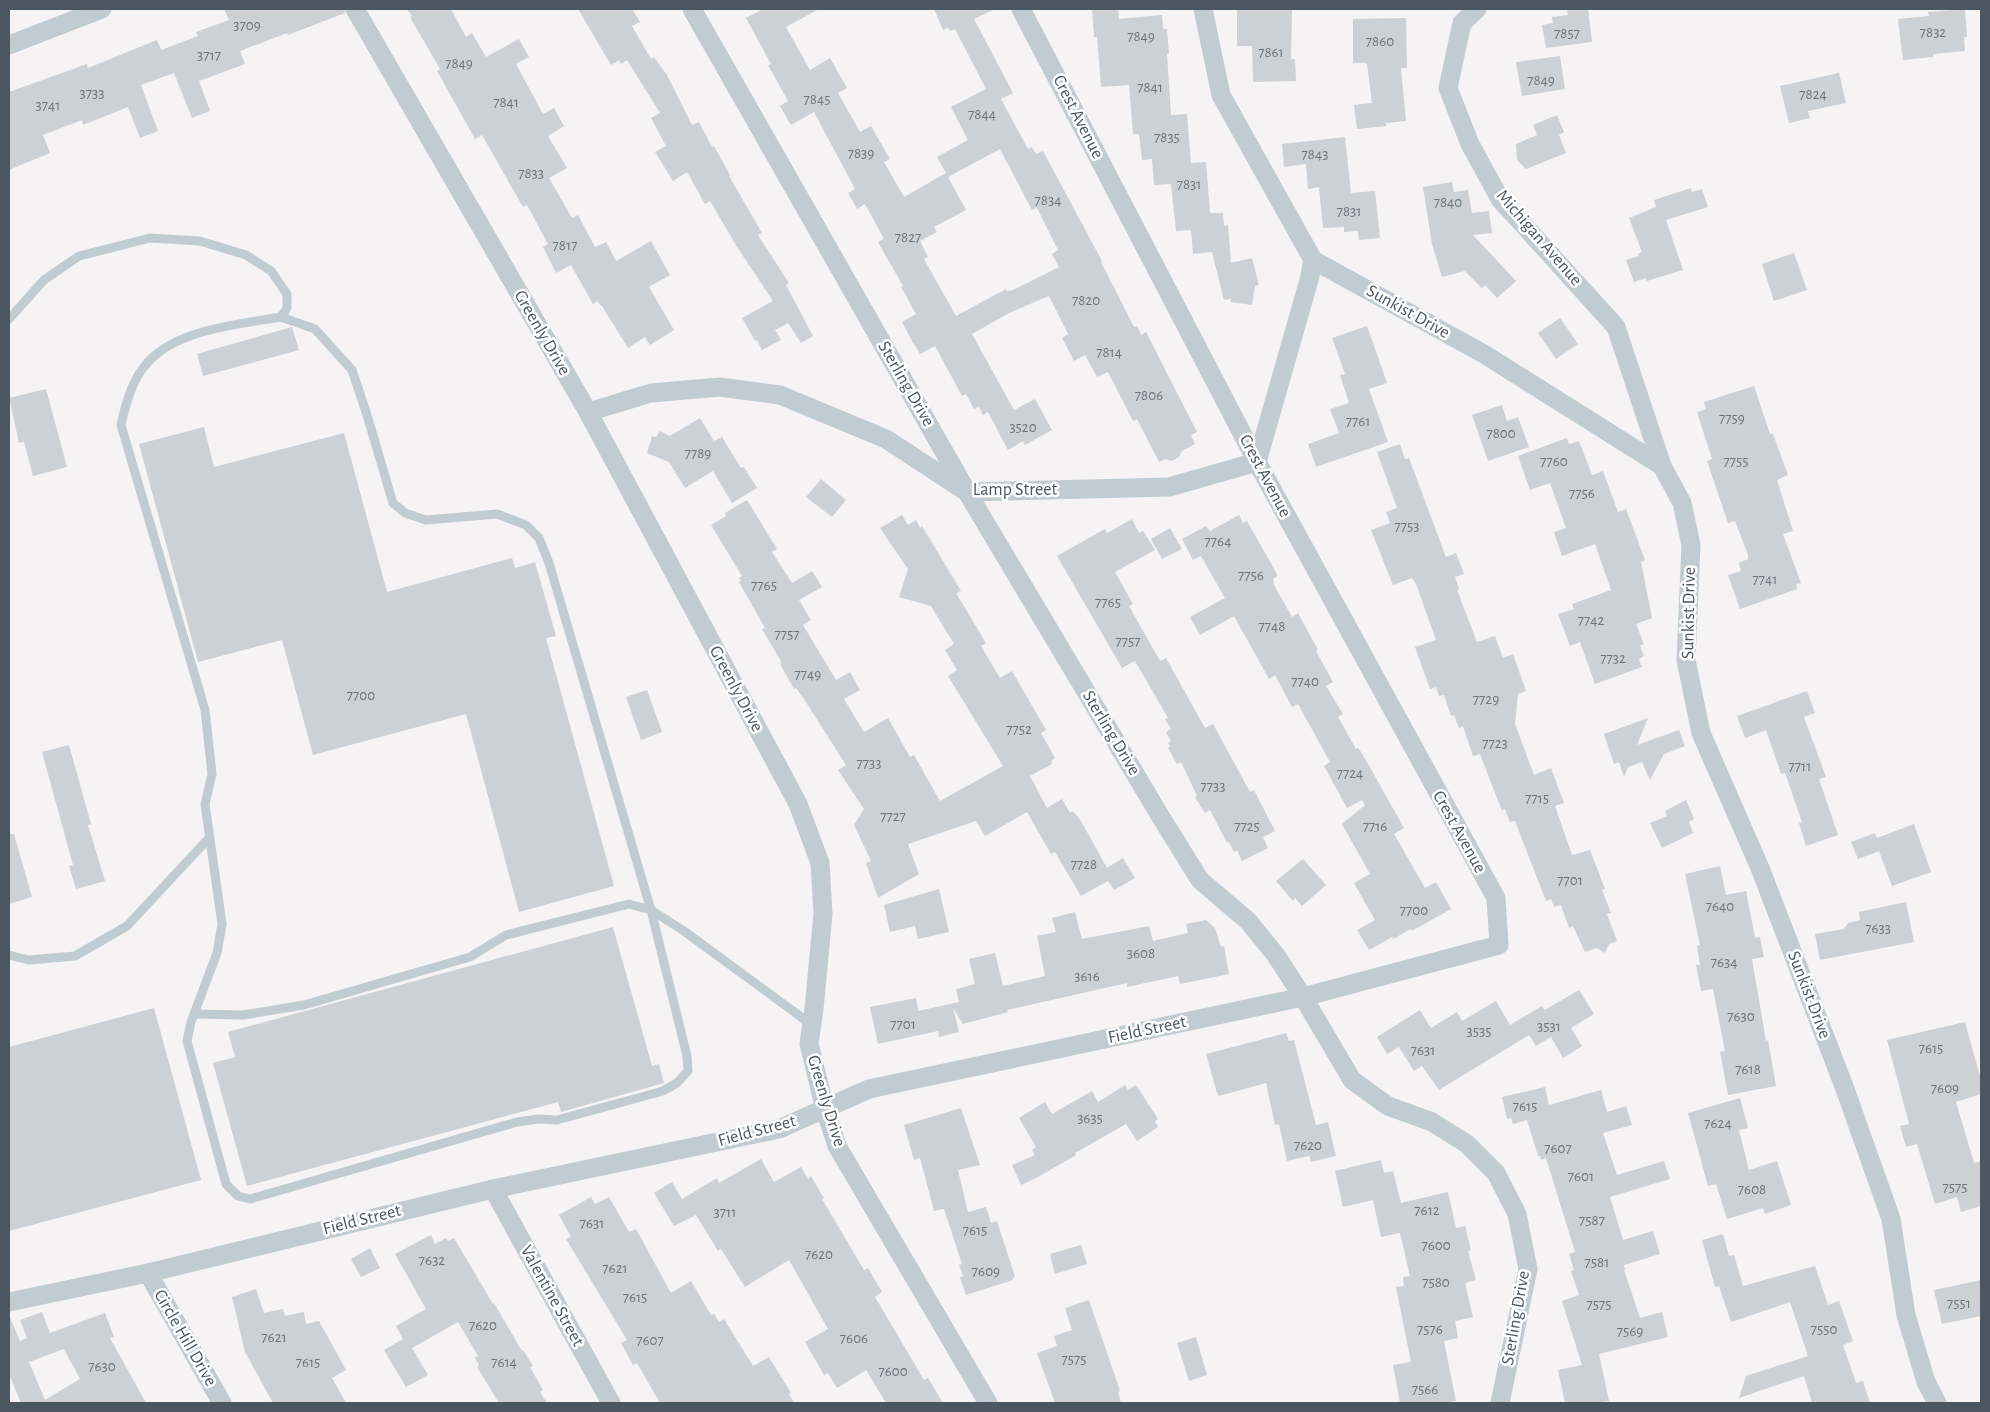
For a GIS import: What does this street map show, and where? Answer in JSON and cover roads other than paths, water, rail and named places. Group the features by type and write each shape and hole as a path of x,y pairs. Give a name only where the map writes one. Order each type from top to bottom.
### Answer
{"street":[{"path":"9,46 102,9"},
{"name":"Greenly Drive","path":"355,9 588,412 798,804 820,863 823,914 809,1044 825,1109 837,1146 988,1403"},
{"name":"Sterling Drive","path":"692,9 967,492 1200,880 1248,921 1275,954 1352,1080 1388,1106 1432,1122 1467,1144 1496,1173 1516,1214 1528,1269 1500,1403"},
{"name":"Crest Avenue","path":"1021,9 1257,462 1496,898 1499,945"},
{"path":"1203,9 1220,95 1314,260 1257,462"},
{"name":"Michigan Avenue","path":"1477,9 1462,23 1448,88 1470,144 1500,199 1616,327 1662,466"},
{"name":"Sunkist Drive","path":"1314,260 1484,354 1662,466 1682,503 1691,545 1686,660 1700,733 1760,868 1845,1089 1892,1219 1906,1315 1926,1382 1937,1403"},
{"name":"Lamp Street","path":"588,412 651,393 720,387 780,395 886,438 967,492 1169,487 1257,462"},
{"name":"Field Street","path":"9,1302 148,1272 493,1188 779,1129 869,1089 1303,997 1499,945"},
{"name":"Valentine Street","path":"493,1188 610,1403"},
{"name":"Circle Hill Drive","path":"148,1272 222,1403"}],"lane":[{"path":"9,320 44,280 79,256 150,238 200,241 246,256 271,271 287,294 287,308 281,317"},
{"path":"281,317 315,329 352,370 368,415 393,503 405,513 426,520 497,514 526,525 539,538 550,563 651,910 687,1056 688,1071 677,1083 663,1091 557,1120 538,1119 517,1122 250,1199 238,1196 226,1184 187,1041 194,1014 217,953 222,924 209,838 205,804 212,774 205,710 121,425 129,394 148,362 172,343 211,330 281,317"},
{"path":"9,955 29,960 75,956 126,926 209,838"},
{"path":"194,1014 243,1015 304,1005 470,958 506,935 629,904 651,910 684,931 812,1025"}]}
